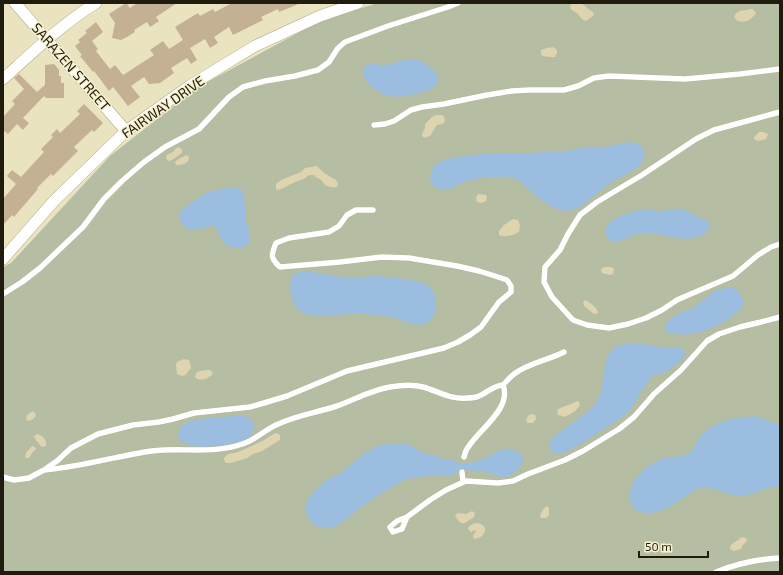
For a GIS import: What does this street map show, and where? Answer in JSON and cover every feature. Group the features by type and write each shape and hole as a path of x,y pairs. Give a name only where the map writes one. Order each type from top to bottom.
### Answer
{"street":[{"name":"SARAZEN STREET","path":"15,3 126,131"},
{"path":"3,79 47,40 82,12 96,3"},
{"name":"FAIRWAY DRIVE","path":"3,260 54,201 126,131 192,85 255,46 320,16 358,3"}],"lane":[{"path":"3,294 40,268 83,227 104,200 122,181 144,162 164,147 199,129 228,97 243,87 318,70 329,62 338,48 346,42 388,26 458,3"},
{"path":"374,125 394,121 411,110 422,107 486,95 530,90 564,90 578,86 594,78 601,77 685,79 780,69"},
{"path":"780,112 714,130 696,139 642,175 597,202 580,215 560,250 545,267 544,282 552,297 572,320 587,325 609,328 646,318 677,300 733,276 758,255 771,247 780,244"},
{"path":"3,477 14,480 29,478 57,461 71,448 98,434 133,425 173,419 194,413 264,403 287,396 347,371 444,348 458,342 481,327 499,302 511,292 511,286 507,280 495,276 458,266 409,258 382,257 280,267 274,262 272,252 276,243 289,238 329,232 339,226 347,215 356,210 373,210"},
{"path":"407,517 446,490 463,482 498,483 513,481 583,451 619,429 634,417 654,394 681,370 707,341 719,334 740,326 780,317"},
{"path":"44,470 78,466 153,451 209,451 228,448 245,443 276,425 293,418 332,407 371,392 389,387 407,385 423,387 453,398 465,399 478,397 498,385 503,385 515,374 534,364 555,357 564,352"},
{"path":"464,457 468,447 475,437 496,414 503,402 505,390 503,385"},
{"path":"462,472 463,482"},
{"path":"716,572 765,558 780,558"}],"green space":[{"path":"378,3 780,3 780,572 3,572 3,267 11,263 110,156 198,87 322,20"}],"sand":[{"path":"573,3 583,5 593,12 594,15 586,21 583,20 571,9 570,6"},
{"path":"753,9 756,13 752,18 743,22 736,19 735,14 738,12"},
{"path":"553,47 557,50 555,57 546,57 541,55 541,50"},
{"path":"435,115 444,116 445,121 443,124 437,125 430,136 424,138 422,136 425,124"},
{"path":"759,132 764,132 768,135 766,139 758,141 754,139"},
{"path":"179,147 182,150 182,153 172,160 167,160 167,155"},
{"path":"186,155 188,156 189,160 186,163 176,165 175,162 177,160"},
{"path":"317,166 324,173 336,180 338,184 337,187 327,186 314,175 309,175 304,179 281,189 276,189 276,184 281,180 301,172 305,168"},
{"path":"478,194 486,195 486,201 481,203 477,202 476,198"},
{"path":"513,219 518,220 520,225 519,232 507,236 499,235 499,231 504,225"},
{"path":"611,267 614,269 613,274 610,275 602,273 602,268"},
{"path":"585,300 595,307 598,313 594,314 584,306 583,302"},
{"path":"184,359 189,360 191,368 186,375 182,376 177,374 176,365 177,362"},
{"path":"210,370 213,373 207,378 202,380 195,377 198,372"},
{"path":"578,401 580,405 573,412 565,417 558,415 558,409"},
{"path":"33,411 36,416 32,420 28,421 26,419 27,415"},
{"path":"531,414 535,415 536,420 533,423 527,423 526,419"},
{"path":"276,433 280,435 280,440 262,451 231,463 225,462 224,458 228,454 238,452"},
{"path":"37,434 44,438 46,446 42,447 39,444 34,437"},
{"path":"32,446 36,449 29,458 26,458 26,453"},
{"path":"547,506 549,508 549,515 546,518 540,517 542,511"},
{"path":"472,511 475,513 474,517 465,523 461,523 455,515 458,513 466,514"},
{"path":"475,523 483,525 485,531 482,536 474,539 473,536 476,531 471,532 468,529 469,526"},
{"path":"742,537 746,538 747,541 741,549 734,551 730,549 731,545"}],"water":[{"path":"407,59 422,62 435,72 438,80 432,89 413,95 388,96 371,86 364,77 364,68 370,64 386,65"},
{"path":"629,142 638,144 644,151 644,157 638,167 609,184 582,206 572,210 560,210 548,204 514,178 493,177 478,179 441,190 431,183 430,178 432,169 437,163 448,159 469,155 567,151 582,148 600,148"},
{"path":"237,187 244,195 246,222 250,231 248,245 240,248 225,244 214,226 193,230 186,228 181,222 180,218 181,210 206,193"},
{"path":"648,209 665,211 681,209 707,220 709,226 703,234 688,239 641,233 616,242 609,240 606,235 606,229 614,220 628,213"},
{"path":"308,271 340,276 387,277 423,283 428,286 435,297 436,310 430,321 420,325 412,324 392,317 366,314 323,316 308,314 302,312 296,307 290,288 292,276 298,272"},
{"path":"727,287 739,291 743,302 740,310 735,314 712,328 694,334 685,335 667,332 665,328 666,324 671,318 690,310 715,291"},
{"path":"626,344 676,347 683,349 685,353 683,358 668,371 652,376 631,409 624,416 566,452 559,454 553,453 549,448 550,442 554,436 594,406 601,393 606,360 610,352 617,346"},
{"path":"244,416 252,420 254,426 252,433 240,442 223,446 202,447 185,444 180,440 178,434 180,428 189,422 204,419"},
{"path":"755,416 780,425 780,486 775,486 744,496 701,488 695,490 671,506 653,513 639,511 633,507 630,499 632,485 635,479 651,464 664,458 688,454 700,437 718,423 732,419"},
{"path":"397,443 407,444 423,453 443,459 454,460 458,464 478,461 504,449 514,450 522,455 523,461 516,472 508,477 468,469 460,470 450,476 423,476 408,479 394,485 336,526 323,528 311,522 306,513 306,504 315,490 325,481 339,474 361,456 376,447"}],"building":[{"path":"126,3 130,8 137,3 177,3 156,17 159,21 150,27 147,22 134,30 135,32 121,40 112,38 115,23 109,14"},
{"path":"232,3 301,3 279,12 278,9 261,17 263,20 233,35 229,27 214,37 218,43 210,48 205,39 190,48 197,60 191,64 187,58 171,68 174,73 160,83 149,84 144,77 131,86 140,97 128,106 113,87 109,91 94,71 93,72 80,56 82,55 75,46 80,42 78,40 87,33 85,31 96,22 103,32 92,41 98,49 96,51 110,69 115,65 123,75 154,55 150,50 163,41 169,49 183,40 175,27 198,13 200,16 213,9 215,12"},
{"path":"54,64 59,70 61,83 64,83 64,98 46,98 44,96 23,118 29,123 23,130 17,124 8,134 3,130 3,117 15,104 12,101 24,89 14,78 19,74 37,92 45,85 45,65"},
{"path":"84,104 103,123 94,132 92,130 74,147 78,151 53,176 51,174 37,188 38,189 14,217 12,215 3,225 3,199 16,184 7,176 12,170 21,177 44,152 41,149 53,137 51,135 57,129 60,133 80,114 77,111"}]}
